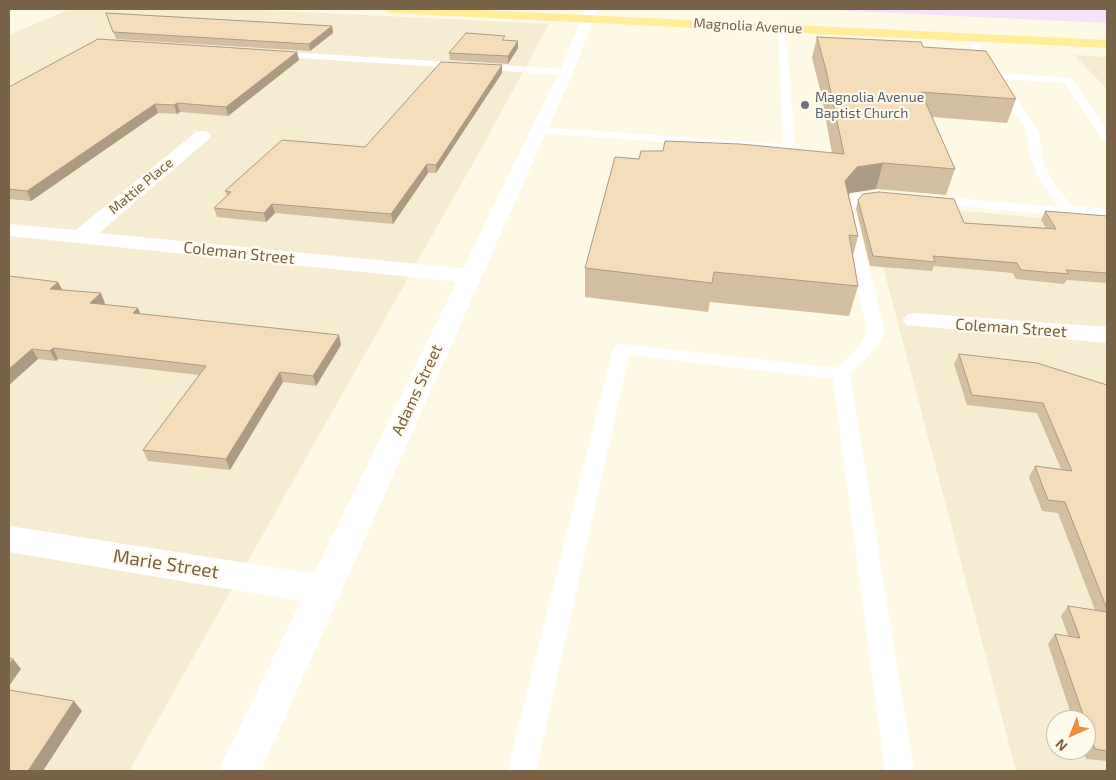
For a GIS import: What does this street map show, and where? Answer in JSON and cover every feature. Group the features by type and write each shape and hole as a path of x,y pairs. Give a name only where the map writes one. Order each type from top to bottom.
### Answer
{"main road":[{"name":"Magnolia Avenue","path":"389,9 590,13 782,28 1107,44"},
{"name":"Magnolia Avenue","path":"618,9 1107,33"},
{"name":"Adams Street","path":"239,771 566,72 590,13"},
{"name":"Mattie Place","path":"81,237 202,136"},
{"name":"Coleman Street","path":"9,230 470,276"},
{"name":"Coleman Street","path":"915,320 1107,335"},
{"name":"Marie Street","path":"9,539 324,590"}],"lane":[{"path":"538,130 789,148 782,28"},
{"path":"969,37 1033,132 1036,157 1043,174 1067,210"},
{"path":"266,54 566,72"},
{"path":"995,76 1067,80 1107,137"},
{"path":"841,374 873,340 876,330 847,209 855,198 876,195 1054,211 1107,213"},
{"path":"521,771 622,349 841,374"},
{"path":"841,374 900,771"}],"shaded area":[{"path":"70,9 242,9 549,24 485,142 129,771 9,771 9,35"},
{"path":"806,9 1107,9 1107,23"},
{"path":"1074,55 1107,57 1107,89"},
{"path":"866,202 1107,224 1107,771 1016,771"}],"building":[{"path":"106,13 332,26 309,44 113,32"},
{"path":"466,33 505,36 502,40 518,41 508,56 449,53"},
{"path":"817,37 921,42 923,47 986,51 1016,99 921,92 955,169 883,163 857,167 845,181 858,236 849,235 858,286 714,272 712,283 585,268 615,157 639,159 641,151 663,151 665,141 740,144 844,154"},
{"path":"98,39 297,52 226,107 177,103 174,105 155,104 27,191 9,189 9,87"},
{"path":"441,62 502,65 436,165 427,164 391,214 272,204 264,213 214,208 231,192 225,191 282,140 365,147"},
{"path":"879,192 954,199 964,223 1056,229 1045,211 1107,216 1107,273 1066,270 1069,274 1021,270 1017,263 933,256 935,262 873,256 858,200 863,194"},
{"path":"9,276 58,282 50,289 101,293 90,303 138,308 133,313 339,335 313,376 280,372 226,459 143,450 206,366 53,348 50,351 32,349 9,369"},
{"path":"959,354 1037,363 1107,385 1107,609 1065,502 1048,500 1035,466 1072,471 1043,403 972,395"},
{"path":"1068,606 1107,612 1107,751 1096,749 1096,710 1082,710 1055,634 1080,638"},
{"path":"9,690 74,701 28,771 9,771"}],"place":[{"name":"Magnolia Avenue Baptist Church","path":"805,105"}]}
